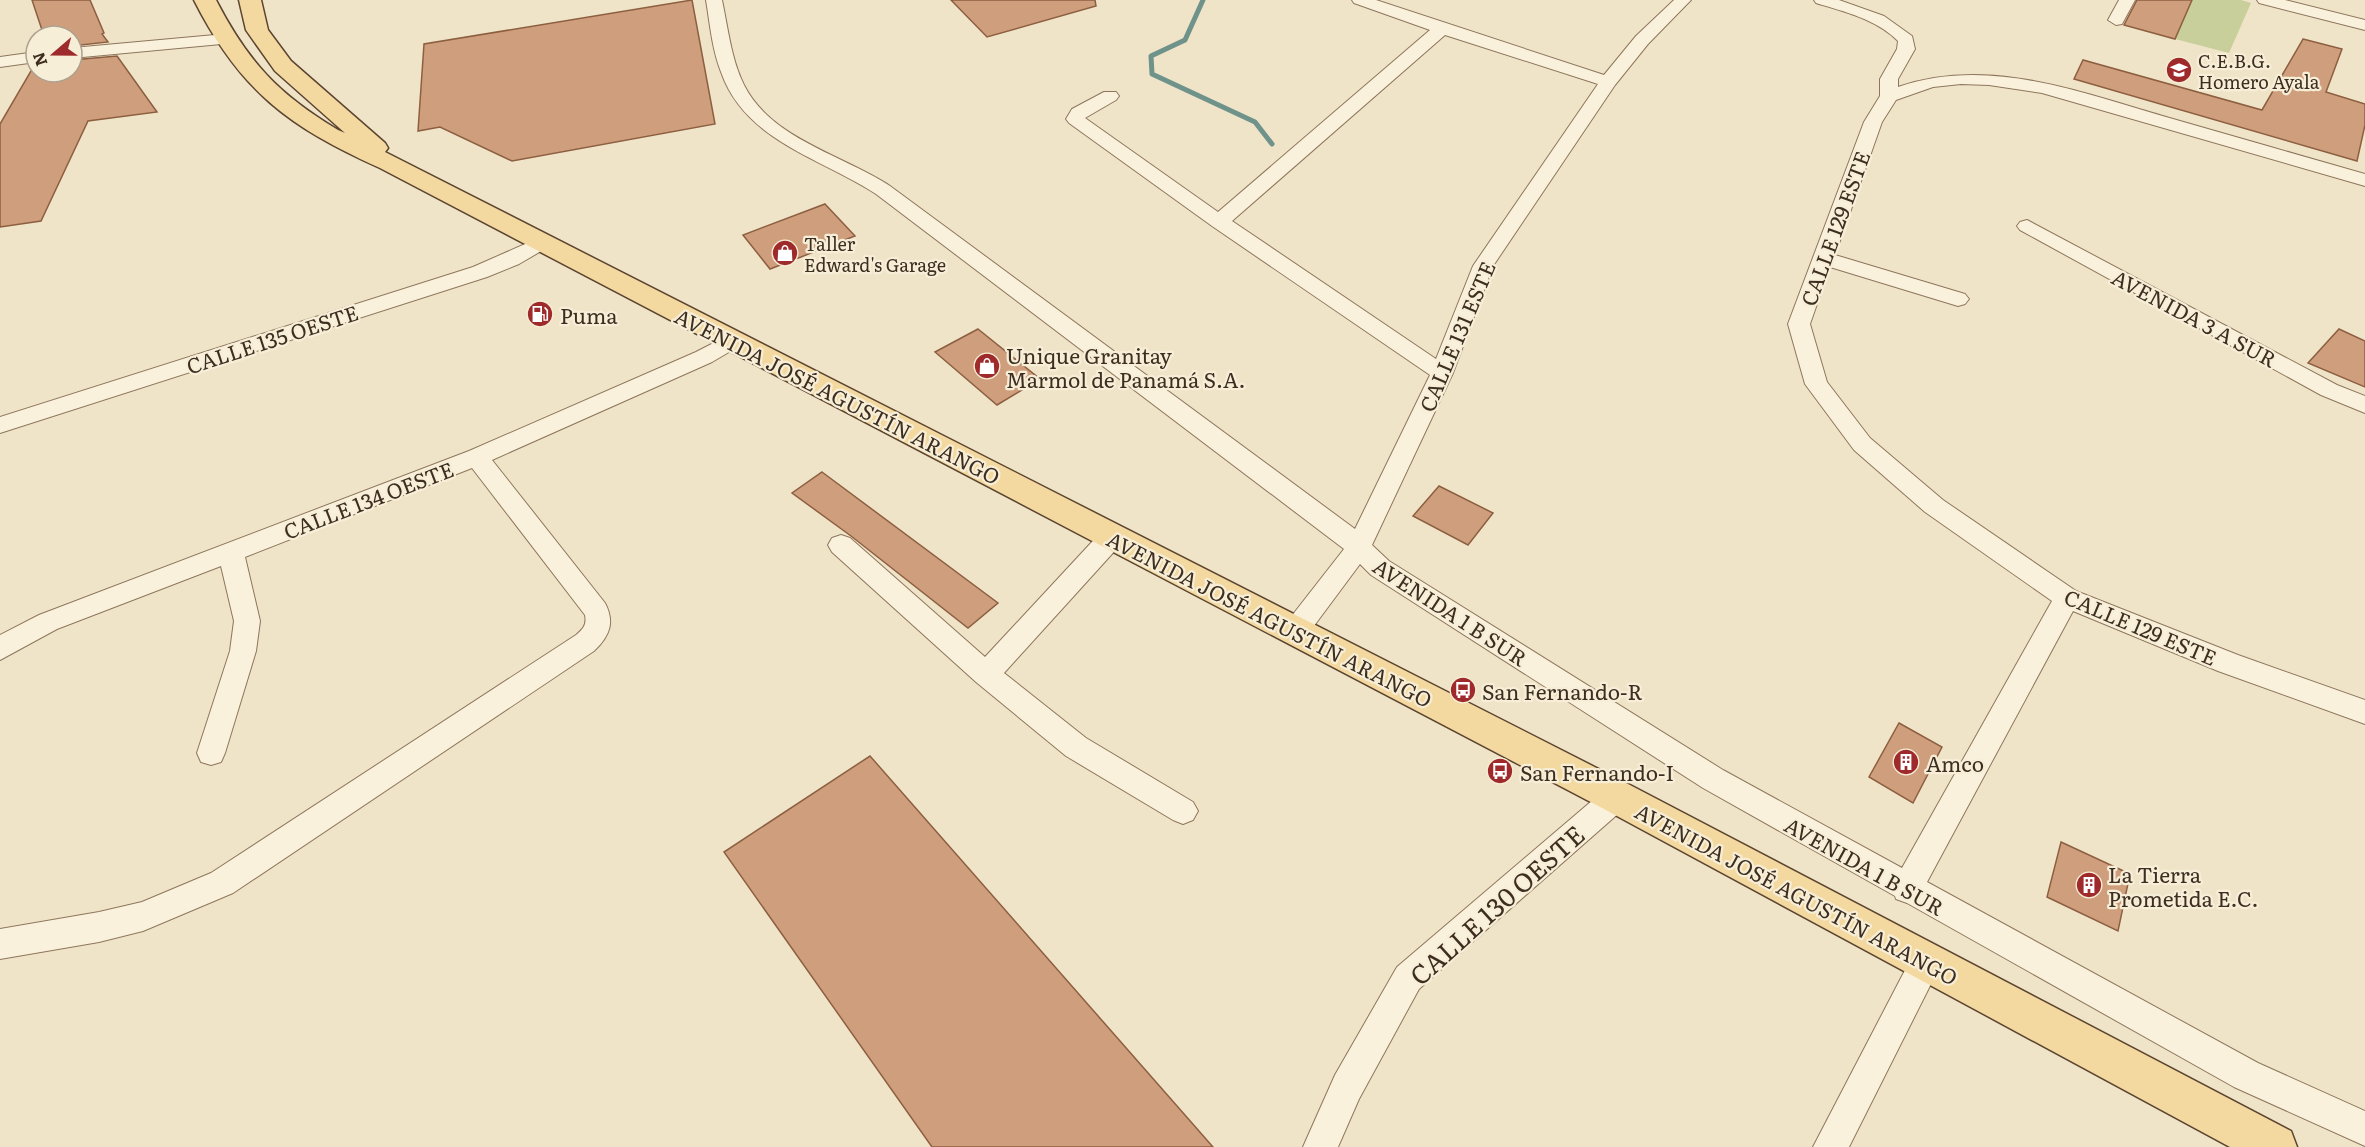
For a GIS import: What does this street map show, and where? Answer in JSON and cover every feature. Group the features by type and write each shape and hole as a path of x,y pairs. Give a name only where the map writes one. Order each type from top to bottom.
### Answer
{"main road":[{"name":"AVENIDA JOSÉ AGUSTÍN ARANGO","path":"205,0 226,39 260,84 306,123 352,148 389,163 1617,797 2261,1143"},
{"name":"AVENIDA JOSÉ AGUSTÍN ARANGO","path":"251,4 257,30 294,77 369,140 389,163"},
{"path":"226,39 244,25 251,4"},
{"path":"226,39 252,44 275,55"}],"street":[{"name":"AVENIDA 1 B SUR","path":"714,0 726,67 733,83 752,110 770,126 879,187 1341,532 1380,568 1713,779 2246,1075 2365,1129"},
{"path":"1360,0 1608,82"},
{"name":"CALLE 131 ESTE","path":"1296,630 1358,548 1442,374 1483,266 1608,82 1642,40 1683,0"},
{"path":"1822,0 1896,27 1906,40 1906,49 1912,58 1926,66 1962,79"},
{"path":"2116,20 2127,0"},
{"path":"2265,0 2309,5 2365,26"},
{"path":"1220,222 1441,28"},
{"path":"84,52 226,39"},
{"name":"CALLE 129 ESTE","path":"1906,49 1889,79 1889,96 1873,122 1799,324 1816,384 1862,444 1934,506 2067,598 2228,663 2365,712"},
{"path":"0,62 24,59"},
{"path":"1889,96 1932,82 1962,79 2000,81 2044,88 2365,180"},
{"path":"1110,96 1078,113 1075,120 1442,374"},
{"name":"AVENIDA 3 A SUR","path":"2027,226 2330,390 2365,405"},
{"name":"CALLE 135 OESTE","path":"0,425 480,272 512,259 541,243"},
{"path":"1823,258 1958,299"},
{"name":"CALLE 134 OESTE","path":"0,649 14,639 48,622 477,457 704,357 733,340"},
{"path":"0,944 99,927 143,916 222,883 585,644 599,627 600,618 596,610 477,457"},
{"path":"986,674 1112,537"},
{"path":"841,545 986,674 1076,747 1183,811"},
{"path":"211,753 243,651 247,621 231,552"},
{"path":"1907,888 2067,598"},
{"name":"CALLE 130 OESTE","path":"1320,1147 1347,1087 1408,978 1617,797"},
{"path":"1830,1147 1926,962"}],"green space":[{"path":"2192,0 2241,0 2251,3 2229,53 2175,39"}],"building":[{"path":"32,0 90,0 104,33 102,34 108,42 84,45 84,24 40,24"},
{"path":"692,0 715,124 512,161 440,127 418,131 424,44"},
{"path":"951,0 1095,0 1096,6 987,37"},
{"path":"2137,0 2192,0 2175,39 2124,25"},
{"path":"2303,39 2342,49 2326,92 2365,104 2365,125 2357,161 2074,79 2083,60 2262,110"},
{"path":"117,56 157,112 88,121 41,221 0,227 0,124 24,83 84,84 84,59"},
{"name":"Taller Edward's Garage","path":"825,204 855,236 770,269 743,235"},
{"name":"Unique Granitay Marmol de Panamá S.A.","path":"978,329 1040,379 997,405 935,352"},
{"path":"2339,329 2365,341 2365,387 2308,363"},
{"path":"822,472 998,603 968,628 792,493"},
{"path":"1439,486 1493,513 1468,545 1413,516"},
{"name":"Amco","path":"1899,723 1942,747 1913,803 1869,777"},
{"path":"870,756 1213,1147 932,1147 724,852"},
{"name":"La Tierra Prometida E.C.","path":"2061,842 2130,874 2118,931 2047,897"}],"waterway":[{"path":"1203,0 1185,40 1151,56 1152,74 1255,122 1272,144"}],"place":[{"name":"C.E.B.G. Homero Ayala","path":"2179,70"},
{"name":"Taller Edward's Garage","path":"785,253"},
{"name":"Puma","path":"540,314"},
{"name":"Unique Granitay Marmol de Panamá S.A.","path":"987,366"},
{"name":"San Fernando-R","path":"1463,690"},
{"name":"Amco","path":"1906,762"},
{"name":"San Fernando-I","path":"1500,771"},
{"name":"La Tierra Prometida E.C.","path":"2089,885"}]}
